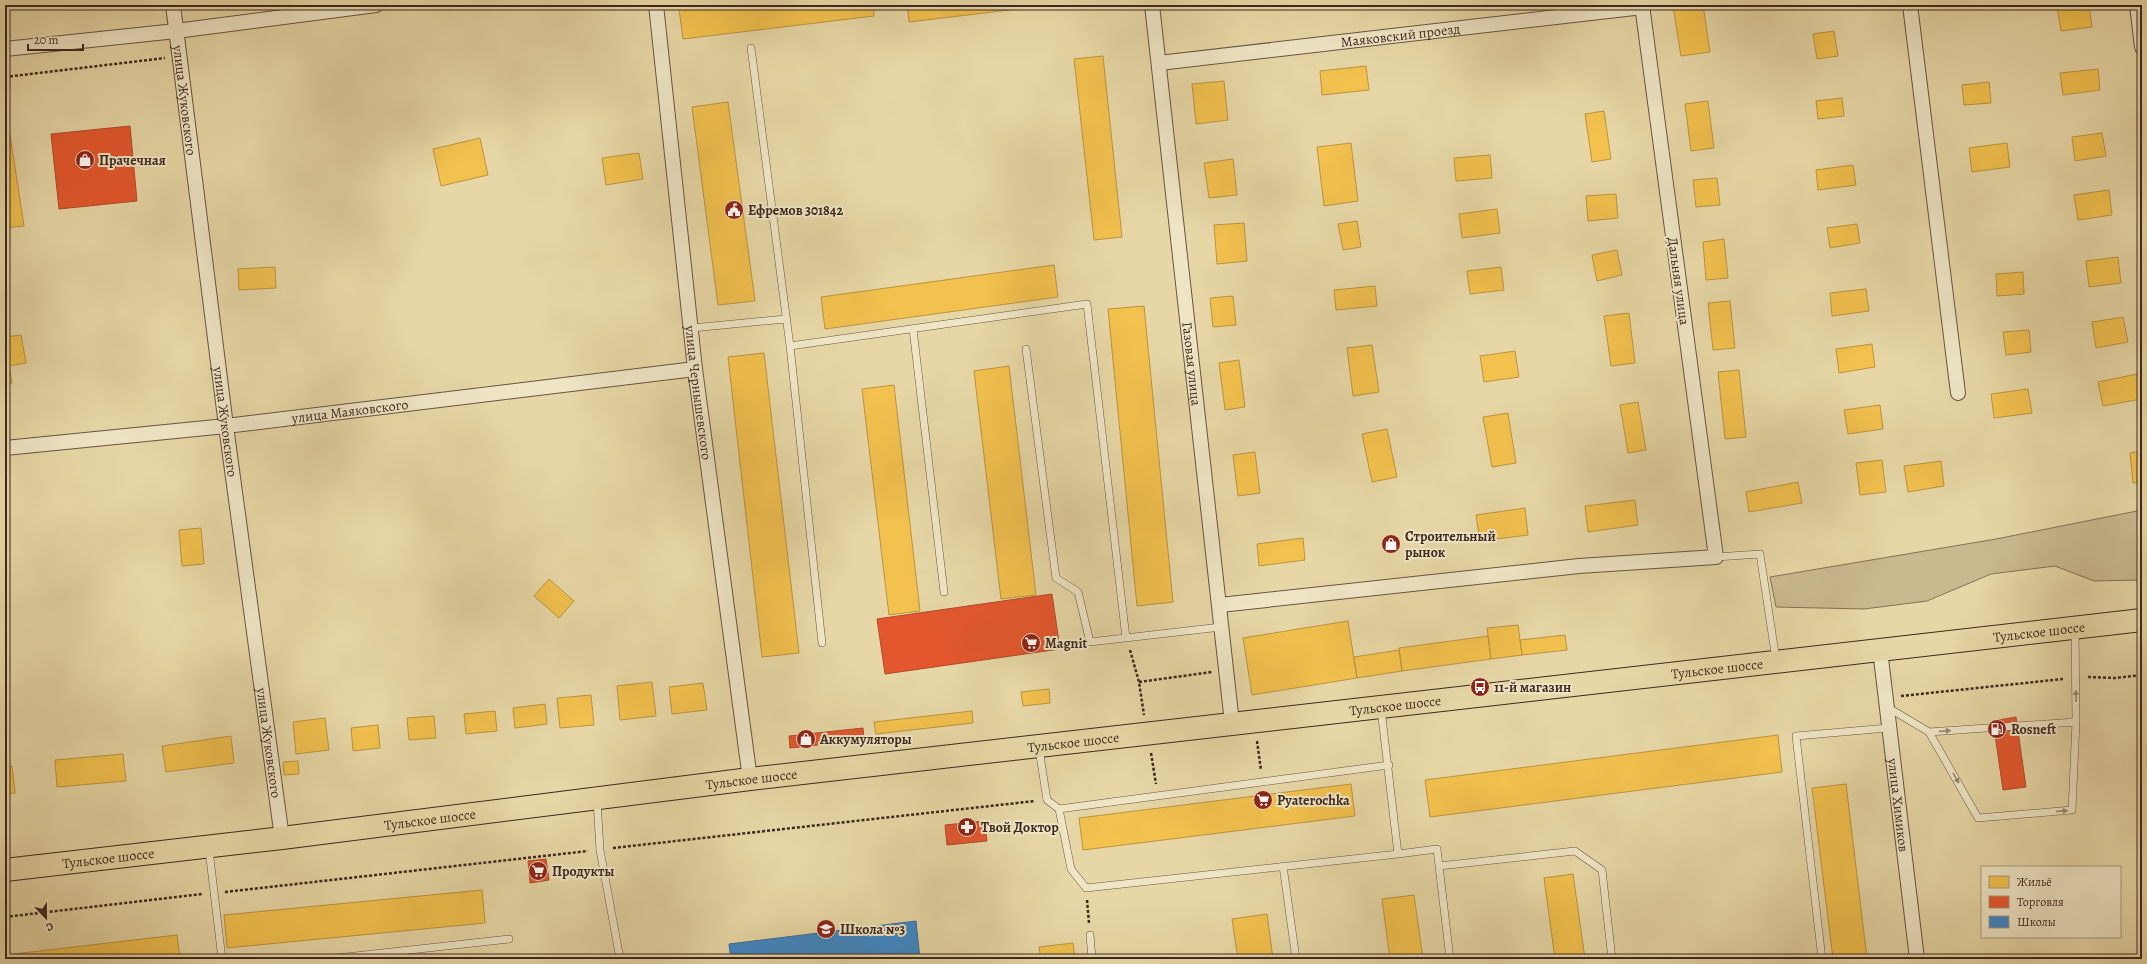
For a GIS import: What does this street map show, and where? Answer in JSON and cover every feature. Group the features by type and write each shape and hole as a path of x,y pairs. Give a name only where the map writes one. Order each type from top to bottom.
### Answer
{"main road":[{"name":"Тульское шоссе","path":"5,870 209,845 282,838 750,779 1232,722 1381,707 2142,620"}],"street":[{"name":"улица Жуковского","path":"173,5 226,426 282,838"},
{"path":"5,49 176,30 376,5"},
{"name":"улица Чернышевского","path":"656,5 692,328 695,369 750,779"},
{"name":"Газовая улица","path":"1152,5 1232,722"},
{"path":"1910,5 1958,393"},
{"path":"2137,5 2142,47"},
{"name":"Маяковский проезд","path":"1159,63 1642,6"},
{"name":"Дальняя улица","path":"1642,6 1716,557"},
{"name":"улица Маяковского","path":"5,448 226,426 695,369"},
{"path":"1220,605 1579,566 1716,557"},
{"name":"улица Химиков","path":"1880,650 1888,728 1917,959"}],"lane":[{"path":"751,48 790,346 822,643"},
{"path":"790,346 1087,304 1126,638"},
{"path":"692,328 786,319"},
{"path":"913,329 944,592"},
{"path":"1026,349 1056,578 1078,592 1090,642 1221,627"},
{"path":"1716,557 1760,554 1776,661"},
{"path":"1885,702 1929,732 1978,818 2072,810 2076,722 2075,628"},
{"path":"1381,707 1389,765 1398,854"},
{"path":"1929,732 2076,722"},
{"path":"1822,959 1796,736 1888,728"},
{"path":"1039,746 1048,800 1059,810 1071,868 1086,888 1437,849 1450,959"},
{"path":"1059,810 1389,765"},
{"path":"597,799 600,850 620,959"},
{"path":"209,845 222,959"},
{"path":"1439,866 1575,851 1602,870 1612,959"},
{"path":"1283,866 1296,959"},
{"path":"1090,935 1092,959"},
{"path":"328,959 509,939"}],"path":[{"path":"5,78 179,57"},
{"path":"1139,682 1226,670"},
{"path":"1885,702 2076,677 2115,678 2142,675"},
{"path":"5,917 1048,800"},
{"path":"1086,888 1090,935"}],"shaded area":[{"path":"2142,510 2142,580 2094,581 2055,566 1991,574 1927,601 1864,609 1776,607 1770,577 1996,539"}],"building: Жильё":[{"path":"716,5 873,5 874,16 683,39 679,9"},
{"path":"907,5 1051,5 909,22"},
{"path":"1703,5 1710,52 1681,56 1673,6"},
{"path":"2089,5 2092,27 2061,31 2057,7"},
{"path":"1834,31 1838,56 1817,59 1813,34"},
{"path":"1103,56 1122,237 1094,240 1074,59"},
{"path":"1366,66 1369,90 1322,95 1320,71"},
{"path":"2098,69 2100,90 2063,95 2060,73"},
{"path":"1224,81 1228,120 1196,124 1192,84"},
{"path":"1989,82 1991,103 1964,105 1962,85"},
{"path":"1842,98 1844,116 1818,119 1816,101"},
{"path":"1708,101 1714,148 1691,151 1685,104"},
{"path":"728,102 755,301 718,305 692,107"},
{"path":"1604,111 1611,159 1592,162 1585,114"},
{"path":"5,128 9,128 24,226 5,228"},
{"path":"2102,133 2106,156 2075,161 2072,137"},
{"path":"480,138 488,175 441,186 433,149"},
{"path":"1351,143 1358,201 1324,206 1317,147"},
{"path":"2007,143 2010,167 1972,172 1969,148"},
{"path":"639,153 643,179 606,185 602,158"},
{"path":"1490,155 1492,178 1456,181 1454,158"},
{"path":"1233,159 1237,195 1209,198 1204,163"},
{"path":"1853,165 1856,185 1818,190 1816,170"},
{"path":"1717,178 1720,205 1696,207 1693,180"},
{"path":"2109,190 2112,215 2078,220 2074,195"},
{"path":"1616,194 1618,218 1588,221 1586,196"},
{"path":"1497,209 1500,233 1462,238 1459,214"},
{"path":"1357,221 1361,247 1343,250 1338,224"},
{"path":"1244,223 1247,261 1217,264 1214,225"},
{"path":"1857,224 1860,243 1830,248 1827,228"},
{"path":"1724,239 1728,278 1706,280 1703,242"},
{"path":"1617,250 1622,275 1597,281 1592,255"},
{"path":"2118,257 2121,283 2089,287 2086,261"},
{"path":"1054,265 1058,297 825,329 821,297"},
{"path":"275,267 276,288 239,290 238,269"},
{"path":"1501,267 1504,290 1470,294 1467,271"},
{"path":"2023,272 2024,294 1997,296 1996,274"},
{"path":"1375,286 1377,306 1336,310 1334,290"},
{"path":"1866,289 1869,311 1832,316 1830,293"},
{"path":"1233,296 1236,325 1213,327 1210,298"},
{"path":"1730,301 1735,348 1713,350 1708,303"},
{"path":"1144,306 1173,602 1137,606 1108,309"},
{"path":"1629,313 1635,363 1611,366 1604,316"},
{"path":"2123,317 2128,342 2096,348 2092,322"},
{"path":"2029,330 2031,352 2006,355 2003,332"},
{"path":"21,335 26,363 9,366 12,383 5,385 5,337"},
{"path":"1872,344 1875,367 1839,373 1836,349"},
{"path":"1372,345 1379,392 1353,396 1347,348"},
{"path":"1515,351 1519,377 1484,382 1480,356"},
{"path":"764,353 799,653 762,657 728,357"},
{"path":"1239,360 1245,407 1225,410 1219,363"},
{"path":"1009,366 1036,595 1001,599 974,371"},
{"path":"1739,370 1746,437 1725,439 1718,372"},
{"path":"2137,374 2141,399 2103,406 2098,382"},
{"path":"894,385 920,611 889,615 862,389"},
{"path":"2028,389 2032,413 1994,418 1991,394"},
{"path":"1638,402 1646,450 1628,453 1620,405"},
{"path":"1880,405 1883,429 1848,434 1844,410"},
{"path":"1508,413 1516,463 1492,467 1483,417"},
{"path":"1387,429 1397,477 1372,482 1362,434"},
{"path":"2142,451 2142,482 2133,483 2130,453"},
{"path":"1255,452 1260,493 1238,496 1233,455"},
{"path":"1882,460 1886,492 1860,495 1856,463"},
{"path":"1941,461 1944,486 1908,492 1904,466"},
{"path":"1798,482 1802,503 1749,512 1746,492"},
{"path":"1635,500 1638,525 1588,532 1585,506"},
{"path":"1525,508 1528,535 1480,541 1476,515"},
{"path":"201,528 204,564 182,566 179,530"},
{"path":"1303,538 1305,560 1259,566 1257,544"},
{"path":"549,579 574,601 559,618 534,596"},
{"path":"1348,621 1357,678 1252,695 1243,638"},
{"path":"1518,625 1522,655 1491,659 1487,628"},
{"path":"1565,635 1567,650 1522,655 1520,640"},
{"path":"1488,636 1491,659 1402,671 1399,648"},
{"path":"1399,650 1402,671 1357,678 1354,657"},
{"path":"652,682 656,716 620,720 617,686"},
{"path":"703,683 707,710 672,714 669,687"},
{"path":"1049,689 1050,703 1023,706 1021,692"},
{"path":"591,695 594,725 560,728 557,698"},
{"path":"545,704 547,724 515,728 513,708"},
{"path":"495,711 497,731 466,734 464,714"},
{"path":"972,711 973,723 876,734 874,722"},
{"path":"434,716 436,738 409,740 407,718"},
{"path":"325,718 329,750 296,754 293,722"},
{"path":"378,725 380,748 353,751 351,728"},
{"path":"1778,735 1782,772 1430,817 1425,780"},
{"path":"231,736 234,763 166,772 162,746"},
{"path":"123,754 126,781 57,787 55,760"},
{"path":"298,761 299,774 284,775 283,762"},
{"path":"5,766 12,766 15,793 5,794"},
{"path":"1351,784 1355,816 1083,850 1079,818"},
{"path":"1846,784 1867,959 1833,959 1812,788"},
{"path":"1573,874 1585,959 1555,959 1544,878"},
{"path":"482,890 485,923 227,948 224,915"},
{"path":"1414,895 1423,959 1390,959 1382,899"},
{"path":"1267,914 1273,959 1238,959 1232,919"},
{"path":"177,935 180,959 5,959 5,955"},
{"path":"1073,943 1075,959 1041,959 1039,947"}],"building: Торговля":[{"path":"130,126 137,201 59,209 51,134"},
{"path":"1052,594 1060,649 885,674 877,619"},
{"path":"2016,717 2026,787 2003,790 1993,721"},
{"path":"863,728 864,740 790,748 789,736"},
{"path":"984,821 987,841 947,845 945,825"},
{"path":"546,859 549,880 530,883 528,861"}],"building: Школы":[{"path":"916,921 920,959 731,959 729,944"}],"place":[{"name":"Прачечная","path":"85,160"},
{"name":"Ефремов 301842","path":"734,210"},
{"name":"Строительный рынок","path":"1391,544"},
{"name":"Magnit","path":"1031,643"},
{"name":"11-й магазин","path":"1480,687"},
{"name":"Rosneft","path":"1997,729"},
{"name":"Аккумуляторы","path":"806,739"},
{"name":"Pyaterochka","path":"1263,800"},
{"name":"Твой Доктор","path":"967,827"},
{"name":"Продукты","path":"538,871"},
{"name":"Школа №3","path":"826,929"}]}
